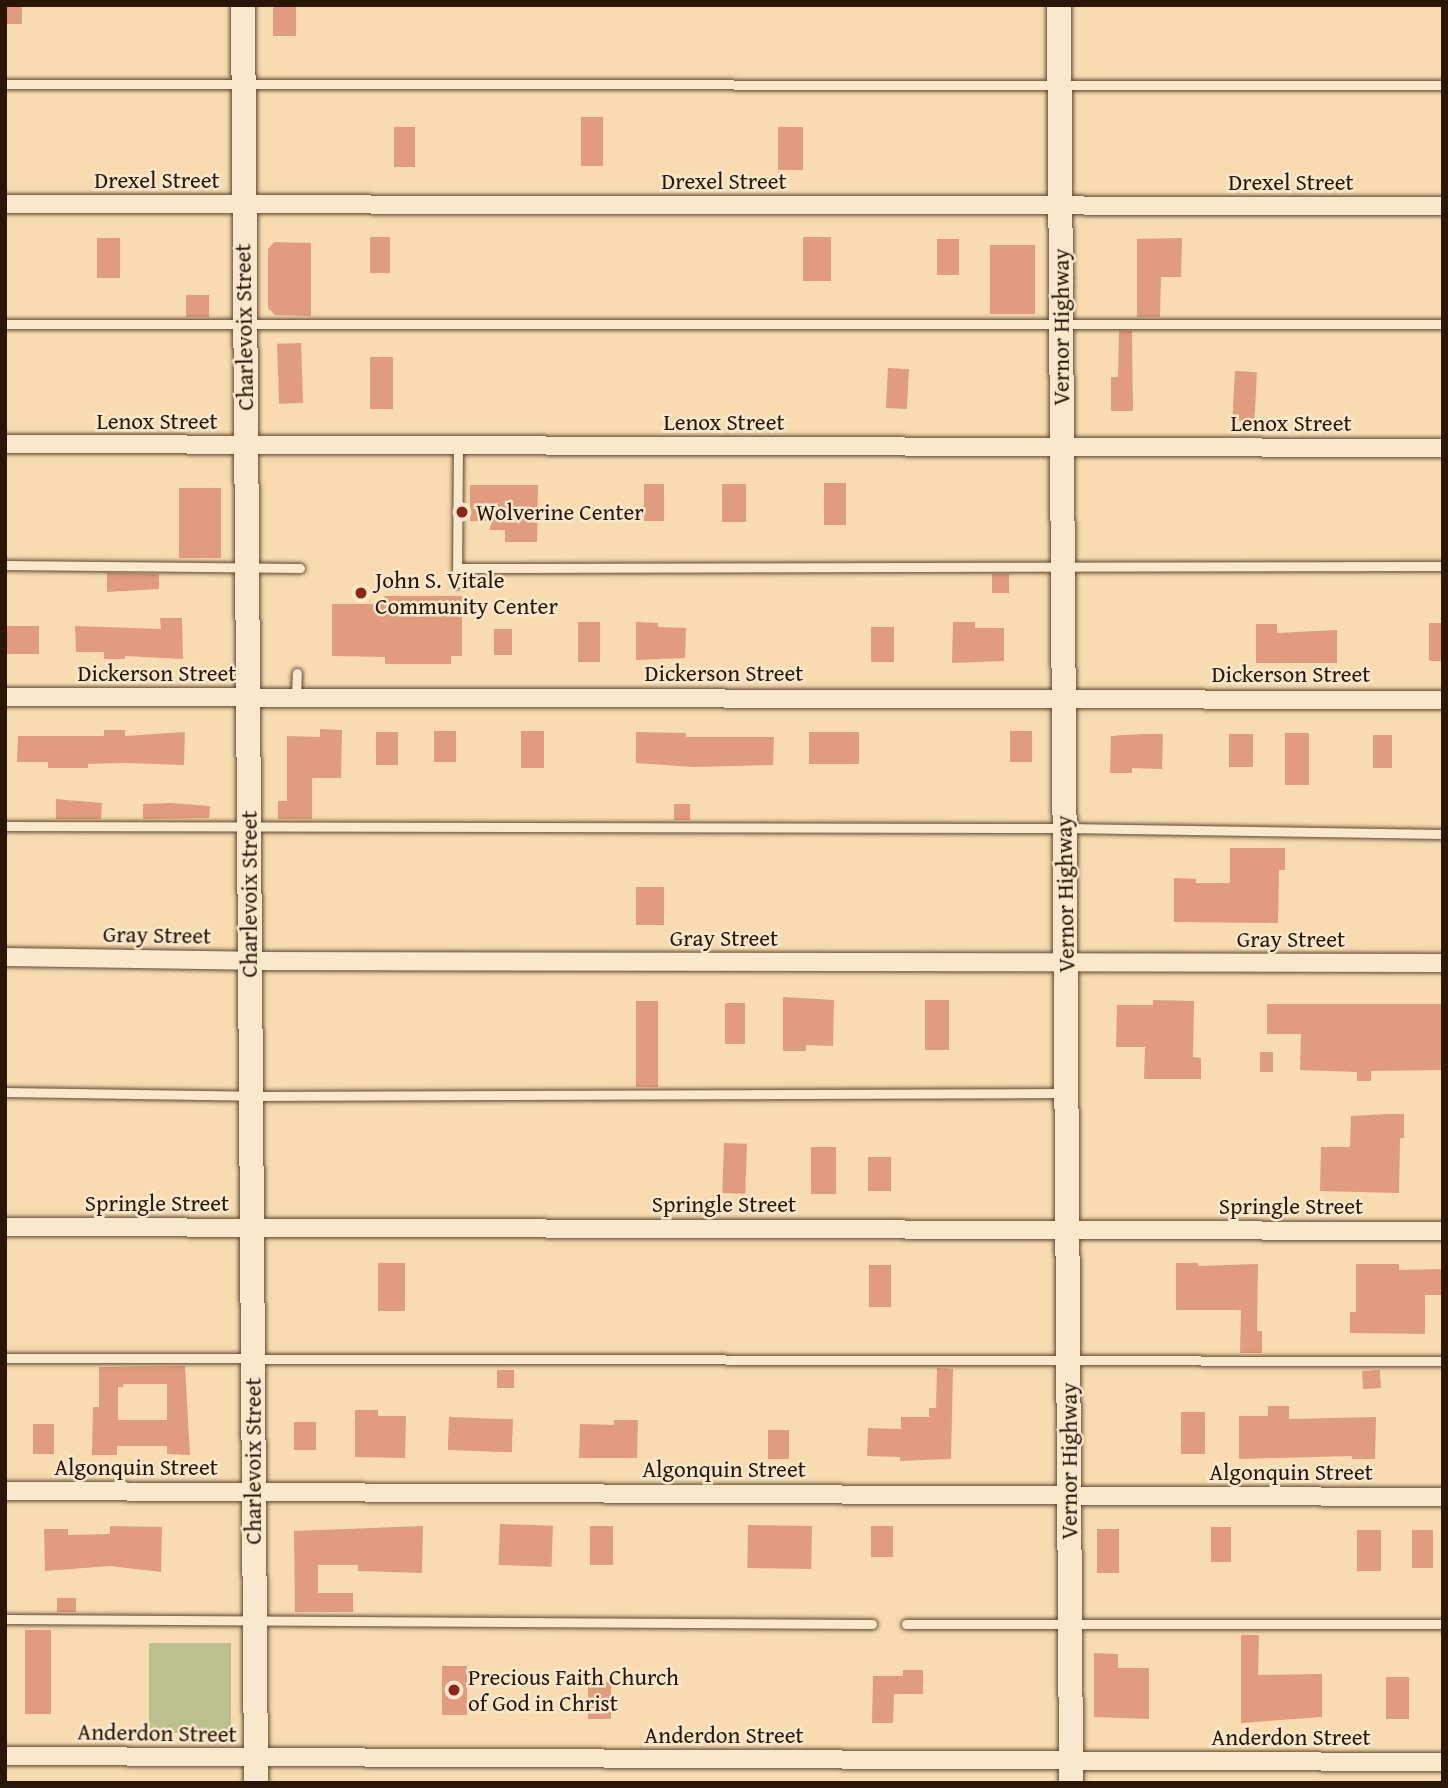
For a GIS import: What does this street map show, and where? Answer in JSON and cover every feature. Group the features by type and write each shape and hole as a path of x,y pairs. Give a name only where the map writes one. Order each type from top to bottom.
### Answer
{"street":[{"name":"Charlevoix Street","path":"243,5 256,1771"},
{"name":"Vernor Highway","path":"1059,5 1071,1772"},
{"name":"Drexel Street","path":"5,204 1443,206"},
{"name":"Lenox Street","path":"5,444 1443,447"},
{"name":"Dickerson Street","path":"5,697 1443,700"},
{"name":"Gray Street","path":"5,957 251,961 1443,963"},
{"name":"Springle Street","path":"5,1227 1443,1231"},
{"name":"Algonquin Street","path":"5,1491 1443,1497"},
{"name":"Anderdon Street","path":"5,1756 256,1771 1071,1772 1443,1762"}],"lane":[{"path":"5,84 1443,85"},
{"path":"5,324 1443,324"},
{"path":"457,583 454,506 458,446"},
{"path":"5,565 300,568"},
{"path":"458,568 1443,566"},
{"path":"296,697 297,673"},
{"path":"5,826 1065,828 1443,834"},
{"path":"5,1093 251,1096 1067,1093"},
{"path":"5,1358 1069,1358 1443,1361"},
{"path":"5,1619 872,1624"},
{"path":"906,1624 1443,1624"}],"green space":[{"path":"149,1643 231,1643 231,1733 149,1733"}],"building":[{"path":"5,5 22,5 22,24 5,24"},
{"path":"273,5 296,5 296,36 273,36"},
{"path":"581,117 603,117 603,166 581,166"},
{"path":"394,127 415,127 415,167 394,167"},
{"path":"778,127 803,127 803,170 778,170"},
{"path":"370,237 390,237 390,273 370,273"},
{"path":"803,237 831,237 831,281 803,281"},
{"path":"97,238 120,238 120,278 97,278"},
{"path":"1182,238 1181,277 1161,277 1160,317 1137,317 1137,239"},
{"path":"937,239 959,239 959,275 937,275"},
{"path":"274,242 311,243 311,316 275,315 268,308 268,249"},
{"path":"990,245 1035,245 1035,314 990,314"},
{"path":"186,295 209,295 209,317 186,317"},
{"path":"1119,331 1132,331 1133,411 1111,411 1111,377 1118,377"},
{"path":"301,343 303,403 279,404 277,344"},
{"path":"370,357 393,357 393,409 370,409"},
{"path":"888,368 909,369 907,409 886,408"},
{"path":"1235,371 1257,372 1254,421 1232,420"},
{"path":"824,483 846,483 846,525 824,525"},
{"path":"644,484 664,484 664,521 644,521"},
{"path":"722,484 746,484 746,522 722,522"},
{"path":"470,485 538,485 537,542 505,542 505,530 490,530 490,521 470,521"},
{"path":"179,488 221,488 221,558 179,558"},
{"path":"107,573 159,574 159,589 107,592"},
{"path":"992,574 1009,574 1009,593 992,593"},
{"path":"384,596 462,596 462,656 451,656 451,664 385,664 385,657 332,656 332,604 385,604"},
{"path":"160,618 182,618 183,659 125,656 125,659 104,659 104,652 76,652 75,626 161,629"},
{"path":"578,622 600,622 600,662 578,662"},
{"path":"636,622 658,623 658,627 686,628 685,658 636,660"},
{"path":"953,622 975,622 975,628 1004,628 1004,661 952,663"},
{"path":"1429,623 1443,623 1443,661 1429,661"},
{"path":"1256,624 1277,624 1277,633 1337,630 1337,663 1256,663"},
{"path":"5,626 39,626 39,654 5,654"},
{"path":"871,627 894,627 894,662 871,662"},
{"path":"494,629 512,629 512,655 494,655"},
{"path":"320,729 342,730 341,778 312,778 312,819 278,819 278,801 287,801 287,736 320,737"},
{"path":"104,730 125,730 125,736 185,732 184,765 124,763 88,764 88,768 48,768 48,762 17,762 18,736 104,736"},
{"path":"434,731 456,731 456,762 434,762"},
{"path":"521,731 544,731 544,768 521,768"},
{"path":"1010,731 1032,731 1032,762 1010,762"},
{"path":"376,732 398,732 398,765 376,765"},
{"path":"636,732 686,733 686,737 774,737 773,765 693,767 636,763"},
{"path":"809,732 859,732 859,764 809,764"},
{"path":"1285,733 1309,733 1309,785 1285,785"},
{"path":"1163,734 1162,769 1132,768 1132,773 1110,773 1111,736"},
{"path":"1229,734 1253,734 1253,767 1229,767"},
{"path":"1373,735 1392,735 1392,768 1373,768"},
{"path":"56,799 102,803 101,819 56,819"},
{"path":"143,804 210,806 209,818 143,819"},
{"path":"674,804 690,804 690,820 674,820"},
{"path":"1230,848 1285,848 1285,870 1279,870 1278,923 1174,922 1174,878 1196,879 1196,883 1230,883"},
{"path":"636,887 664,887 664,925 636,925"},
{"path":"783,997 834,1000 833,1046 806,1045 806,1051 783,1051"},
{"path":"925,1000 949,1000 949,1050 925,1050"},
{"path":"1153,1000 1194,1001 1193,1057 1201,1058 1201,1079 1144,1079 1145,1047 1116,1047 1117,1005 1153,1005"},
{"path":"636,1001 658,1001 658,1087 636,1087"},
{"path":"725,1003 745,1003 745,1044 725,1044"},
{"path":"1267,1004 1443,1004 1443,1070 1371,1071 1371,1081 1357,1081 1357,1072 1300,1070 1301,1034 1267,1034"},
{"path":"1260,1052 1273,1052 1273,1072 1260,1072"},
{"path":"1404,1114 1404,1138 1400,1138 1399,1193 1320,1191 1321,1147 1350,1147 1351,1116"},
{"path":"724,1143 747,1144 745,1194 722,1193"},
{"path":"811,1147 836,1147 836,1194 811,1194"},
{"path":"868,1157 891,1157 891,1191 868,1191"},
{"path":"378,1263 405,1263 405,1311 378,1311"},
{"path":"1176,1263 1198,1263 1198,1266 1258,1264 1257,1331 1262,1331 1262,1353 1240,1353 1241,1310 1176,1310"},
{"path":"1356,1264 1399,1264 1399,1270 1443,1269 1443,1295 1425,1295 1425,1334 1350,1333 1350,1312 1356,1312"},
{"path":"869,1265 891,1265 891,1307 869,1307"},
{"path":"185,1366 190,1455 167,1454 167,1446 117,1446 117,1455 92,1455 93,1407 99,1407 99,1367","holes":["123,1384 167,1384 167,1420 118,1420 118,1387 123,1387"]},
{"path":"937,1368 953,1369 951,1459 900,1461 900,1457 867,1456 868,1428 901,1429 901,1417 929,1417 929,1408 936,1408"},
{"path":"497,1370 514,1370 514,1388 497,1388"},
{"path":"1380,1370 1381,1388 1363,1389 1362,1371"},
{"path":"1268,1406 1289,1406 1289,1419 1376,1417 1375,1459 1352,1459 1352,1456 1239,1459 1239,1416 1268,1416"},
{"path":"355,1410 378,1410 378,1416 406,1416 405,1458 355,1457"},
{"path":"1181,1412 1205,1412 1205,1454 1181,1454"},
{"path":"449,1417 513,1419 512,1452 448,1450"},
{"path":"614,1420 638,1420 637,1458 579,1458 580,1424 614,1425"},
{"path":"294,1422 316,1422 316,1450 294,1450"},
{"path":"33,1424 54,1424 54,1454 33,1454"},
{"path":"768,1430 789,1430 789,1459 768,1459"},
{"path":"500,1524 553,1526 552,1567 499,1565"},
{"path":"748,1525 812,1526 811,1569 747,1568"},
{"path":"110,1526 162,1527 161,1572 110,1566 45,1571 44,1529 68,1529 68,1535 110,1534"},
{"path":"423,1526 422,1573 358,1571 358,1565 318,1565 318,1593 353,1593 353,1612 295,1612 294,1531"},
{"path":"590,1526 613,1526 613,1565 590,1565"},
{"path":"871,1526 893,1526 893,1557 871,1557"},
{"path":"1211,1527 1231,1527 1231,1562 1211,1562"},
{"path":"1097,1529 1119,1529 1119,1573 1097,1573"},
{"path":"1357,1530 1381,1530 1381,1571 1357,1571"},
{"path":"1412,1530 1433,1530 1433,1568 1412,1568"},
{"path":"57,1598 76,1598 76,1612 57,1612"},
{"path":"25,1630 51,1630 51,1714 25,1714"},
{"path":"1241,1635 1259,1635 1258,1675 1322,1674 1322,1717 1241,1723"},
{"path":"1094,1653 1118,1654 1118,1668 1149,1668 1149,1719 1094,1717"},
{"name":"Precious Faith Church of God in Christ","path":"442,1666 467,1666 467,1715 442,1715"},
{"path":"903,1670 923,1670 923,1694 894,1694 893,1723 872,1723 873,1676 903,1676"},
{"path":"1386,1677 1409,1677 1409,1719 1386,1719"},
{"path":"588,1682 611,1682 611,1719 588,1719"}],"place":[{"name":"Wolverine Center","path":"462,512"},
{"name":"John S. Vitale Community Center","path":"361,593"},
{"name":"Precious Faith Church of God in Christ","path":"454,1690"}]}
